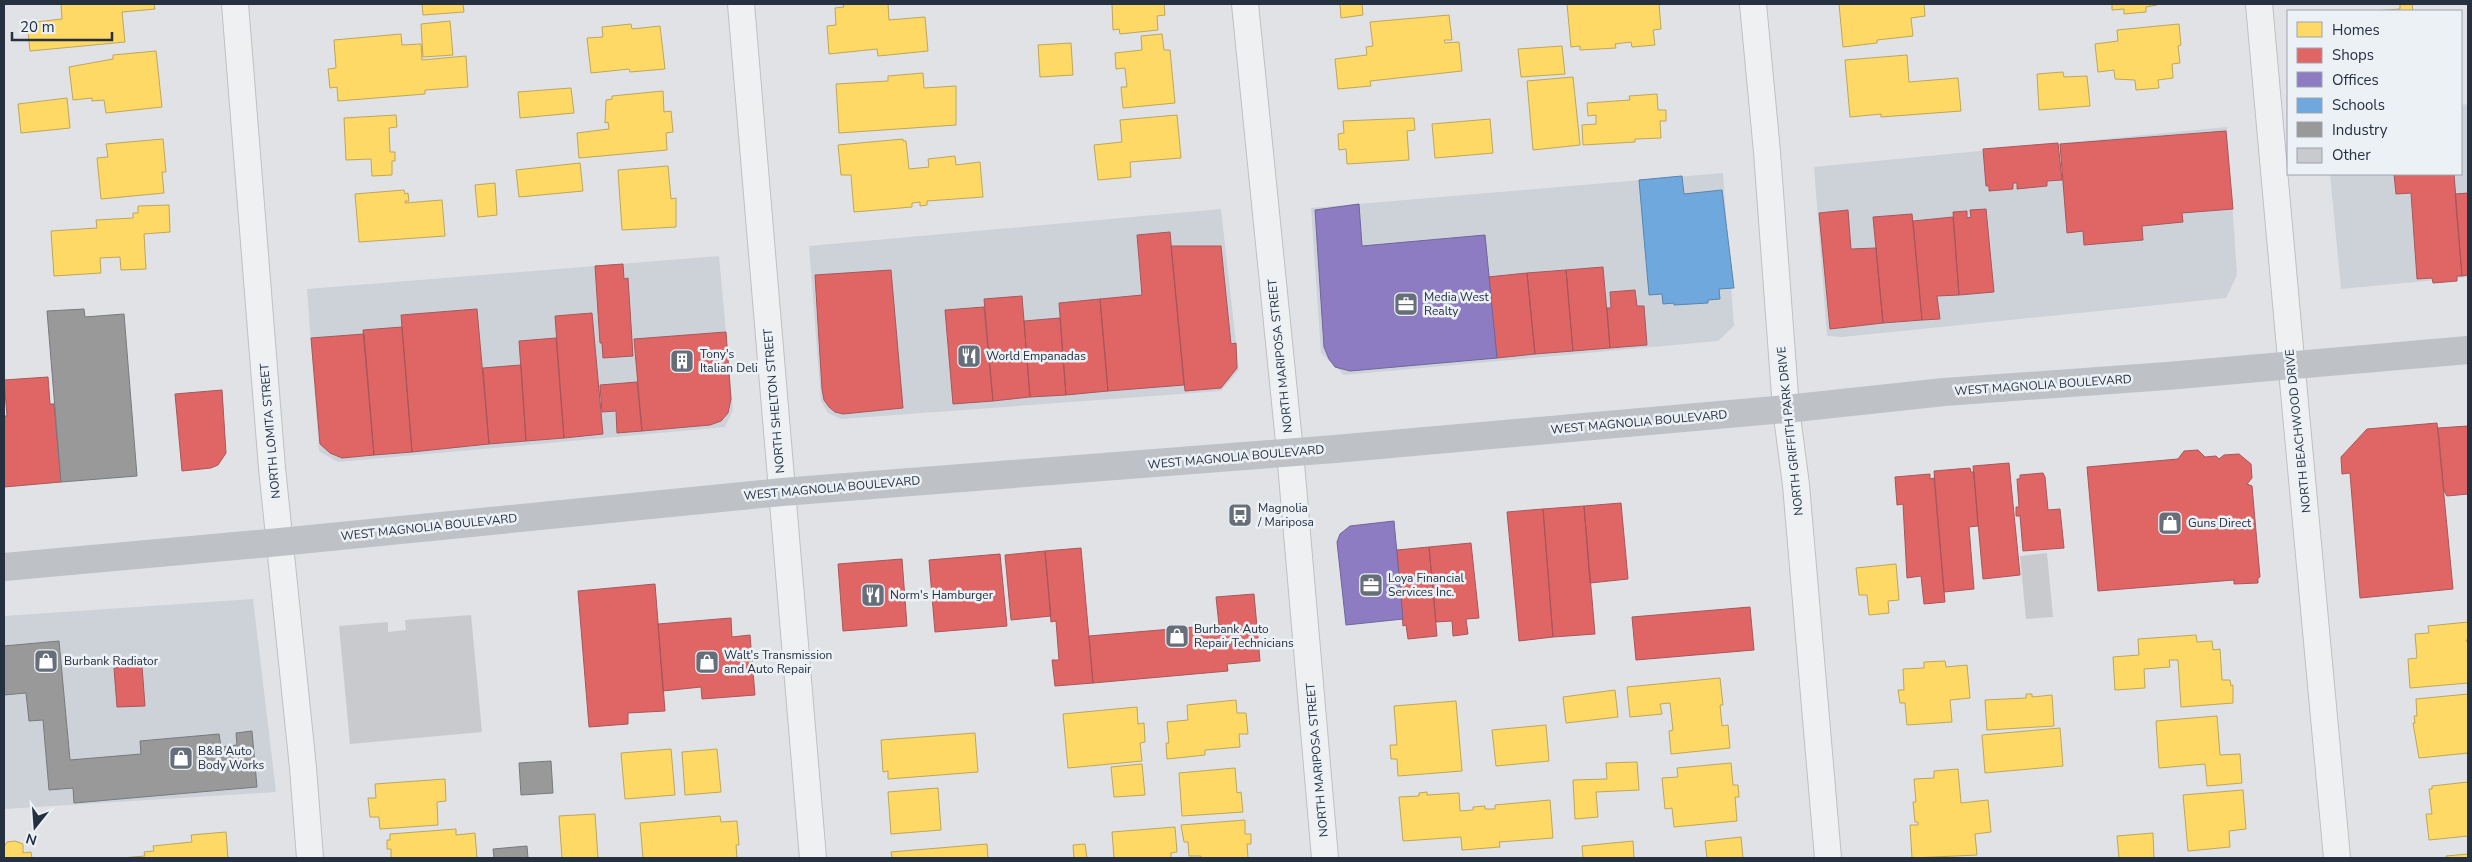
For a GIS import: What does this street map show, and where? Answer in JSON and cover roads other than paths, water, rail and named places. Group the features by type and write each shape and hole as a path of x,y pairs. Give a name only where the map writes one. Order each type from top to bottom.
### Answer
{"main road":[{"name":"WEST MAGNOLIA BOULEVARD","path":"4,566 280,542 782,492 1290,452 1786,409 1944,392 2292,366 2468,350"}],"street":[{"name":"NORTH LOMITA STREET","path":"235,4 272,468 310,858"},
{"name":"NORTH SHELTON STREET","path":"741,4 813,858"},
{"name":"NORTH MARIPOSA STREET","path":"1245,4 1290,452 1325,858"},
{"name":"NORTH GRIFFITH PARK DRIVE","path":"1753,4 1767,152 1786,409 1796,485 1828,858"},
{"name":"NORTH BEACHWOOD DRIVE","path":"2259,4 2337,858"}],"place":[{"name":"Media West Realty","path":"1406,304"},
{"name":"World Empanadas","path":"969,356"},
{"name":"Tony's Italian Deli","path":"682,361"},
{"name":"Magnolia / Mariposa","path":"1240,515"},
{"name":"Guns Direct","path":"2170,523"},
{"name":"Loya Financial Services Inc.","path":"1371,585"},
{"name":"Norm's Hamburger","path":"873,595"},
{"name":"Burbank Auto Repair Technicians","path":"1177,636"},
{"name":"Burbank Radiator","path":"46,661"},
{"name":"Walt's Transmission and Auto Repair","path":"707,662"},
{"name":"B&B Auto Body Works","path":"181,758"}]}
